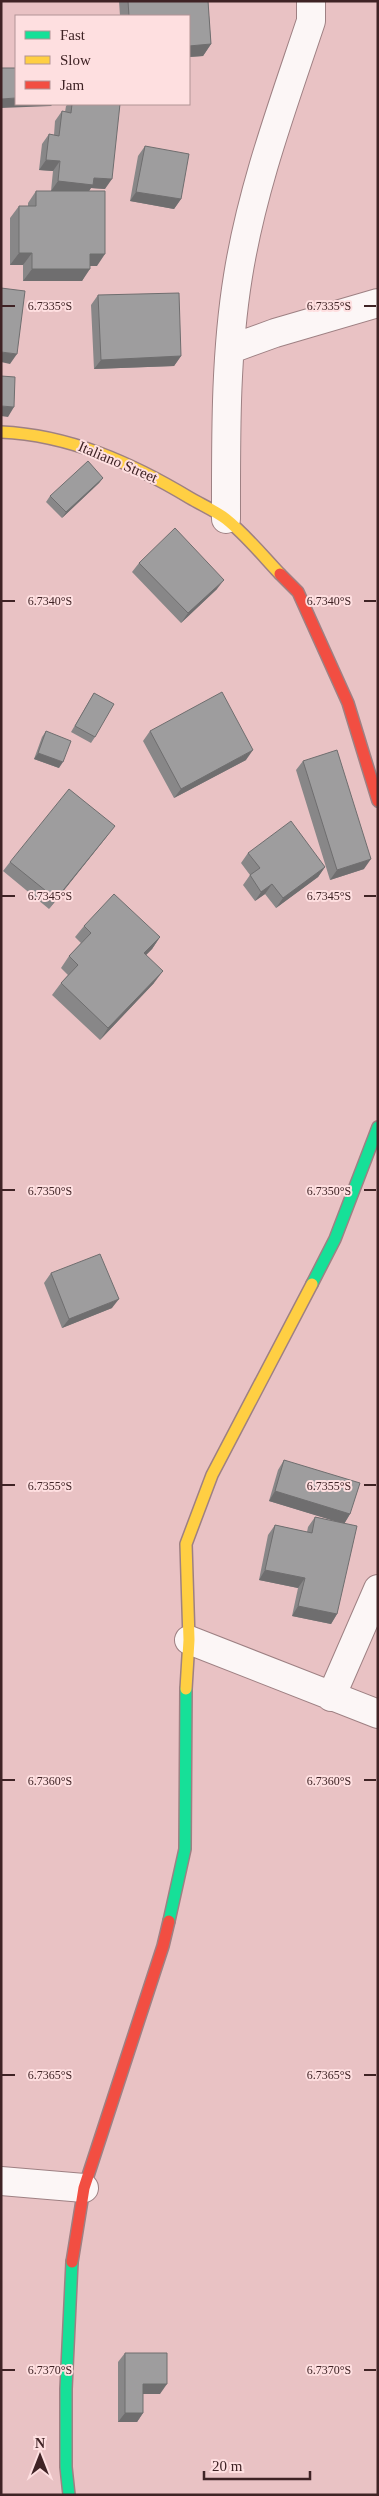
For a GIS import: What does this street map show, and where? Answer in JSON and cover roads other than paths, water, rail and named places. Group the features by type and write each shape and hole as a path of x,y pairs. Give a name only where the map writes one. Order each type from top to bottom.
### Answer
{"street":[{"path":"226,519 226,421 238,277 261,173 311,21 311,1"},
{"path":"231,349 275,333 378,303"},
{"name":"Italiano Street","path":"1,432 37,435 65,441 105,454 166,483 226,519 298,592 348,703 378,801"},
{"path":"69,2495 66,2467 66,2389 71,2271 84,2188 96,2143 163,1946 185,1848 185,1699 189,1640 186,1544 212,1475 335,1239 378,1126"},
{"path":"331,1697 378,1589"},
{"path":"189,1640 378,1714"},
{"path":"1,2181 84,2188"}]}
